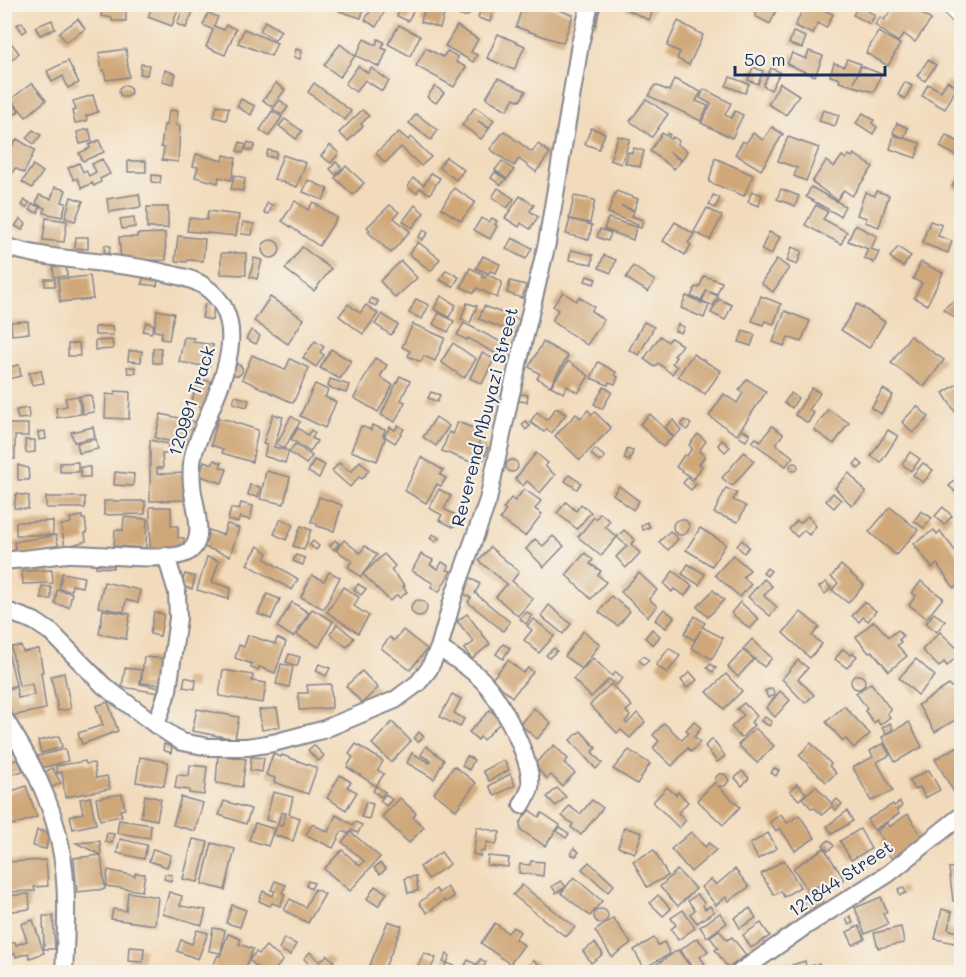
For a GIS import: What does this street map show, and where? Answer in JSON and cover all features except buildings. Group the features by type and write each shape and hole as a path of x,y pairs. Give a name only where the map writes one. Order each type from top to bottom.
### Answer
{"street":[{"name":"Reverend Mbuyazi Street","path":"4,610 34,621 52,633 104,686 156,725 182,742 209,747 247,747 273,743 339,724 395,700 418,683 429,669 439,648 488,500 547,243 580,44 590,4"},
{"path":"950,4 962,17"},
{"name":"120991 Track","path":"4,246 42,256 108,262 186,277 204,286 219,299 225,311 231,347 225,372 194,451 191,470 192,490 199,530 195,545 187,553 166,556 68,554 4,561"},
{"path":"156,725 168,690 178,618 177,592 166,556"},
{"path":"439,648 476,674 502,707 519,741 530,773 530,789 522,805"},
{"path":"4,718 36,772 54,819 60,844 66,895 64,972"},
{"name":"121844 Street","path":"740,972 804,927 888,874 962,815"}]}
